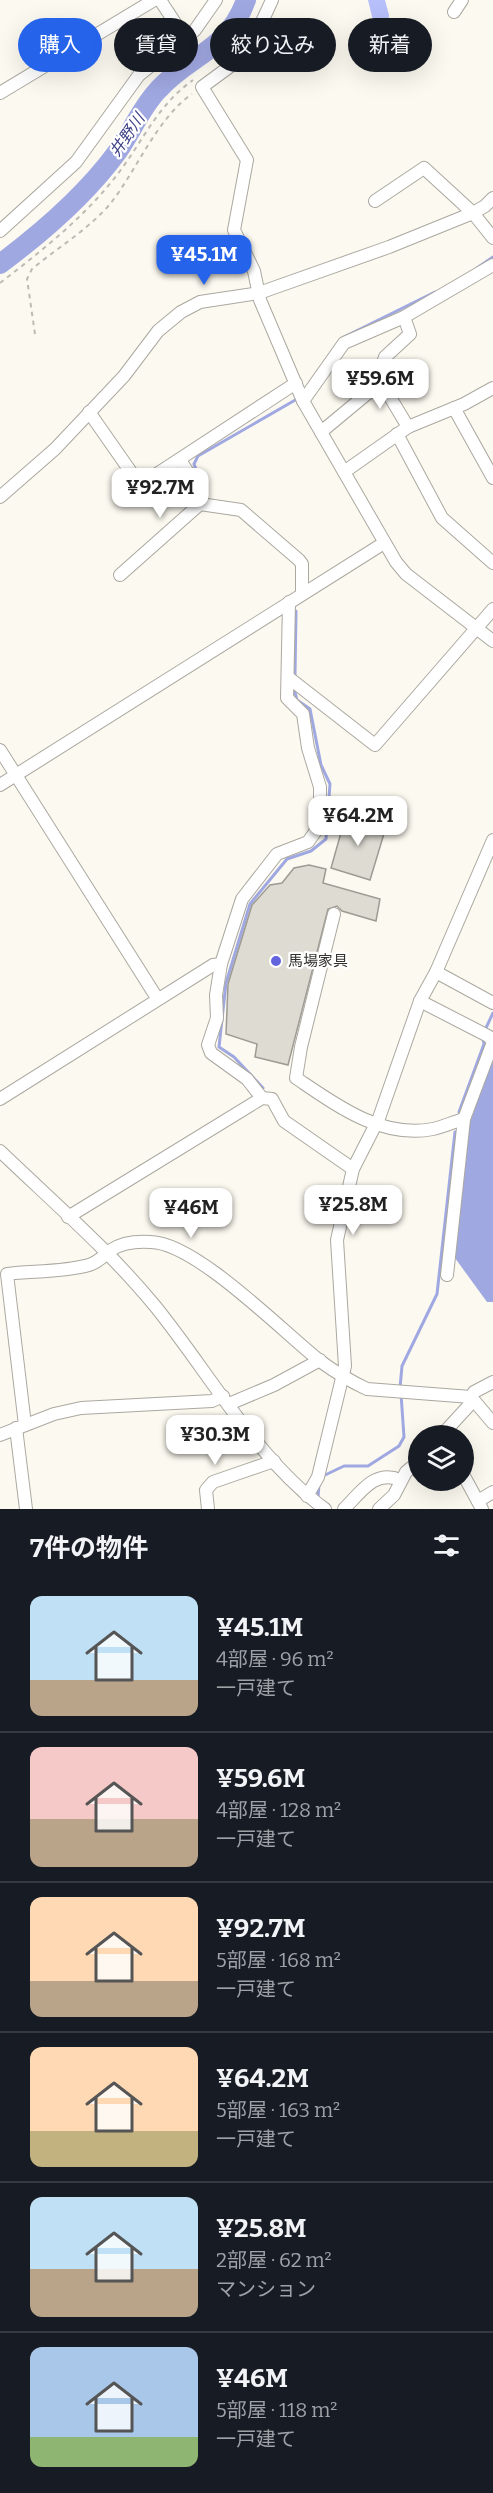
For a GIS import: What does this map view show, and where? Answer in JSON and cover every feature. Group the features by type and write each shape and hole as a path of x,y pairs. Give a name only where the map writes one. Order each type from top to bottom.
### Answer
{"street":[{"path":"0,93 154,0"},
{"path":"160,0 172,18"},
{"path":"198,26 216,0"},
{"path":"272,0 254,39 240,59 201,81 247,160 234,230 254,271 259,293 303,400 384,543 406,574 493,641"},
{"path":"454,12 462,0"},
{"path":"0,231 76,162 143,72"},
{"path":"375,201 424,168 474,213 493,237"},
{"path":"0,497 48,456 133,367 158,331 181,312 200,302 259,293 474,213 485,207 493,198"},
{"path":"303,400 344,343 404,317 493,265"},
{"path":"321,432 374,388 385,357 410,334 404,317"},
{"path":"378,377 408,427"},
{"path":"89,412 140,485 296,383"},
{"path":"344,472 408,427 454,408 493,388"},
{"path":"454,408 493,478"},
{"path":"397,434 442,518 493,563"},
{"path":"120,575 200,504 201,493 180,460"},
{"path":"200,504 242,510 302,564 302,592"},
{"path":"0,785 302,592 384,543"},
{"path":"289,602 287,698 303,714 308,748 320,787 320,825 309,842 277,854 246,892 220,964 216,995 217,1018 208,1049 247,1079 262,1098 272,1100 280,1116 295,1129 353,1169"},
{"path":"289,678 375,745 493,609"},
{"path":"0,750 157,998"},
{"path":"309,1498 318,1477 345,1366 337,1240 353,1169 390,1091 420,1001 436,972 493,840"},
{"path":"334,914 295,1074 296,1078 327,1099 375,1125 408,1130 432,1129 464,1119"},
{"path":"0,1099 157,998 213,965 220,964"},
{"path":"436,972 493,1002"},
{"path":"420,1001 493,1042 464,1119 447,1275"},
{"path":"68,1217 262,1098"},
{"path":"0,1151 106,1254 156,1307 274,1461 309,1498 324,1509"},
{"path":"26,1509 20,1427 5,1293 7,1274 86,1266 120,1245 135,1242 169,1244 241,1293 320,1360 342,1376 367,1389 472,1399 493,1422"},
{"path":"0,1435 81,1408 226,1400 274,1385 320,1360"},
{"path":"450,1425 472,1399 474,1392 493,1382"},
{"path":"208,1509 206,1490 213,1482 274,1461"},
{"path":"379,1509 394,1495 400,1480 408,1472"},
{"path":"344,1509 380,1477 388,1474 400,1480"},
{"path":"472,1491 480,1505 493,1492"}],"path":[{"path":"0,283 85,210 116,177 145,129 169,98 201,81"},
{"path":"35,334 27,279 32,269 108,206 131,175 171,111 201,81"}],"shaded area":[{"path":"368,0 385,0 389,18 372,18"},
{"path":"493,1057 493,1302 487,1302 455,1258 467,1131"}],"building":[{"path":"346,815 386,827 370,880 331,868"},
{"name":"馬場家具","path":"309,865 326,869 323,883 380,899 376,921 342,911 337,906 328,909 288,1065 255,1057 257,1044 226,1034 228,984 252,905 270,885 282,883 294,868"}],"waterway":[{"name":"井野川","path":"0,264 48,226 92,183 118,151 152,97 170,78 207,51 229,31 246,0"},
{"path":"477,268 493,257"},
{"path":"344,337 435,292"},
{"path":"200,481 194,464 198,456 297,399"},
{"path":"295,676 296,611"},
{"path":"263,1088 234,1057 219,1047 226,983 250,904 287,859 311,851 326,839 330,784 321,765 310,709 297,700 294,688"},
{"path":"485,1030 493,1013"},
{"path":"459,1112 484,1044 483,1037"},
{"path":"400,1388 402,1366 437,1294 455,1132"},
{"path":"323,1476 344,1466 368,1466 399,1446 404,1437 401,1394"},
{"path":"318,1498 319,1484"}],"place":[{"name":"馬場家具","path":"276,961"}]}
